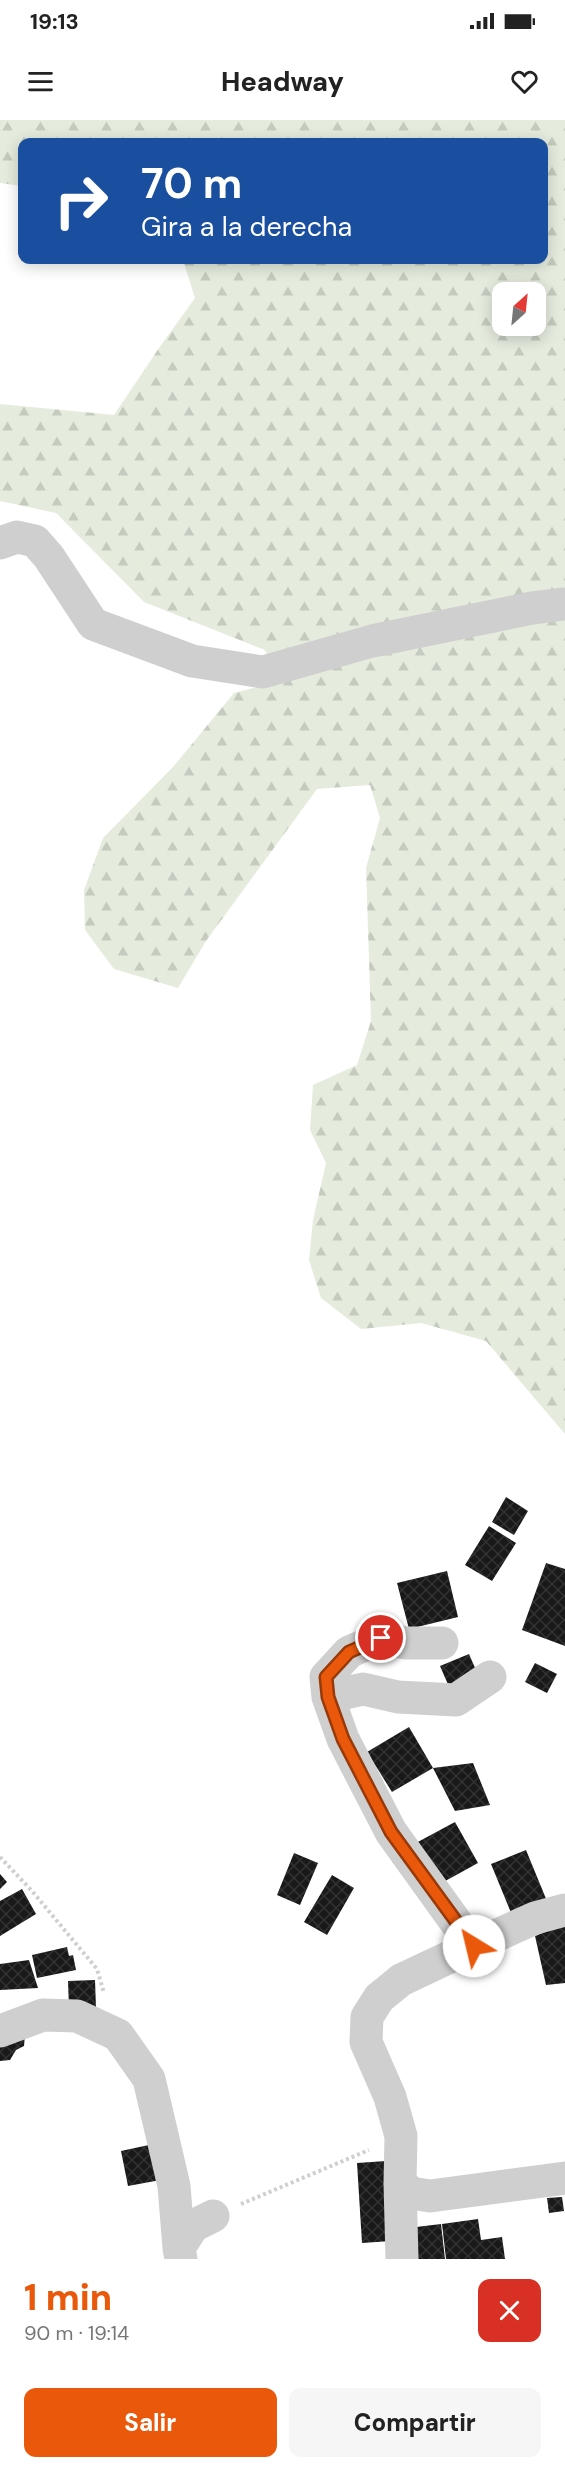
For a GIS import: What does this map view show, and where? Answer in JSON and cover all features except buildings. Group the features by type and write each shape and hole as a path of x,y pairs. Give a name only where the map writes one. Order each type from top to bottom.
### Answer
{"street":[{"path":"0,543 16,537 35,541 49,557 93,624 192,661 263,672 372,641 532,608 565,604"},
{"path":"442,1643 406,1643 381,1638 349,1652 326,1677 328,1697 343,1739 391,1832 474,1946"},
{"path":"328,1697 363,1689 398,1698 456,1700 490,1677"},
{"path":"402,2259 401,2136 390,2097 366,2042 367,2017 379,1998 401,1980 535,1918 565,1911"},
{"path":"0,2031 43,2015 77,2016 118,2035 149,2079 174,2186 180,2254"},
{"path":"400,2183 411,2193 430,2196 565,2178"},
{"path":"180,2254 194,2226 213,2216"}],"path":[{"path":"0,1857 32,1891 97,1969 118,2035"},
{"path":"213,2216 401,2136"}],"green space":[{"path":"0,120 565,120 565,1434 486,1341 421,1323 361,1329 321,1298 309,1260 313,1220 326,1163 310,1130 313,1085 357,1065 371,1021 366,868 380,818 370,785 317,789 206,941 178,988 114,969 85,930 84,890 103,838 173,767 234,693 280,681 265,650 144,602 56,513 0,501 0,404 114,415 195,298 184,264 548,264 548,138 18,138 18,185 0,183"}],"route":[{"path":"381,1638 349,1652 326,1677 328,1697 343,1739 391,1832 474,1946"}]}
